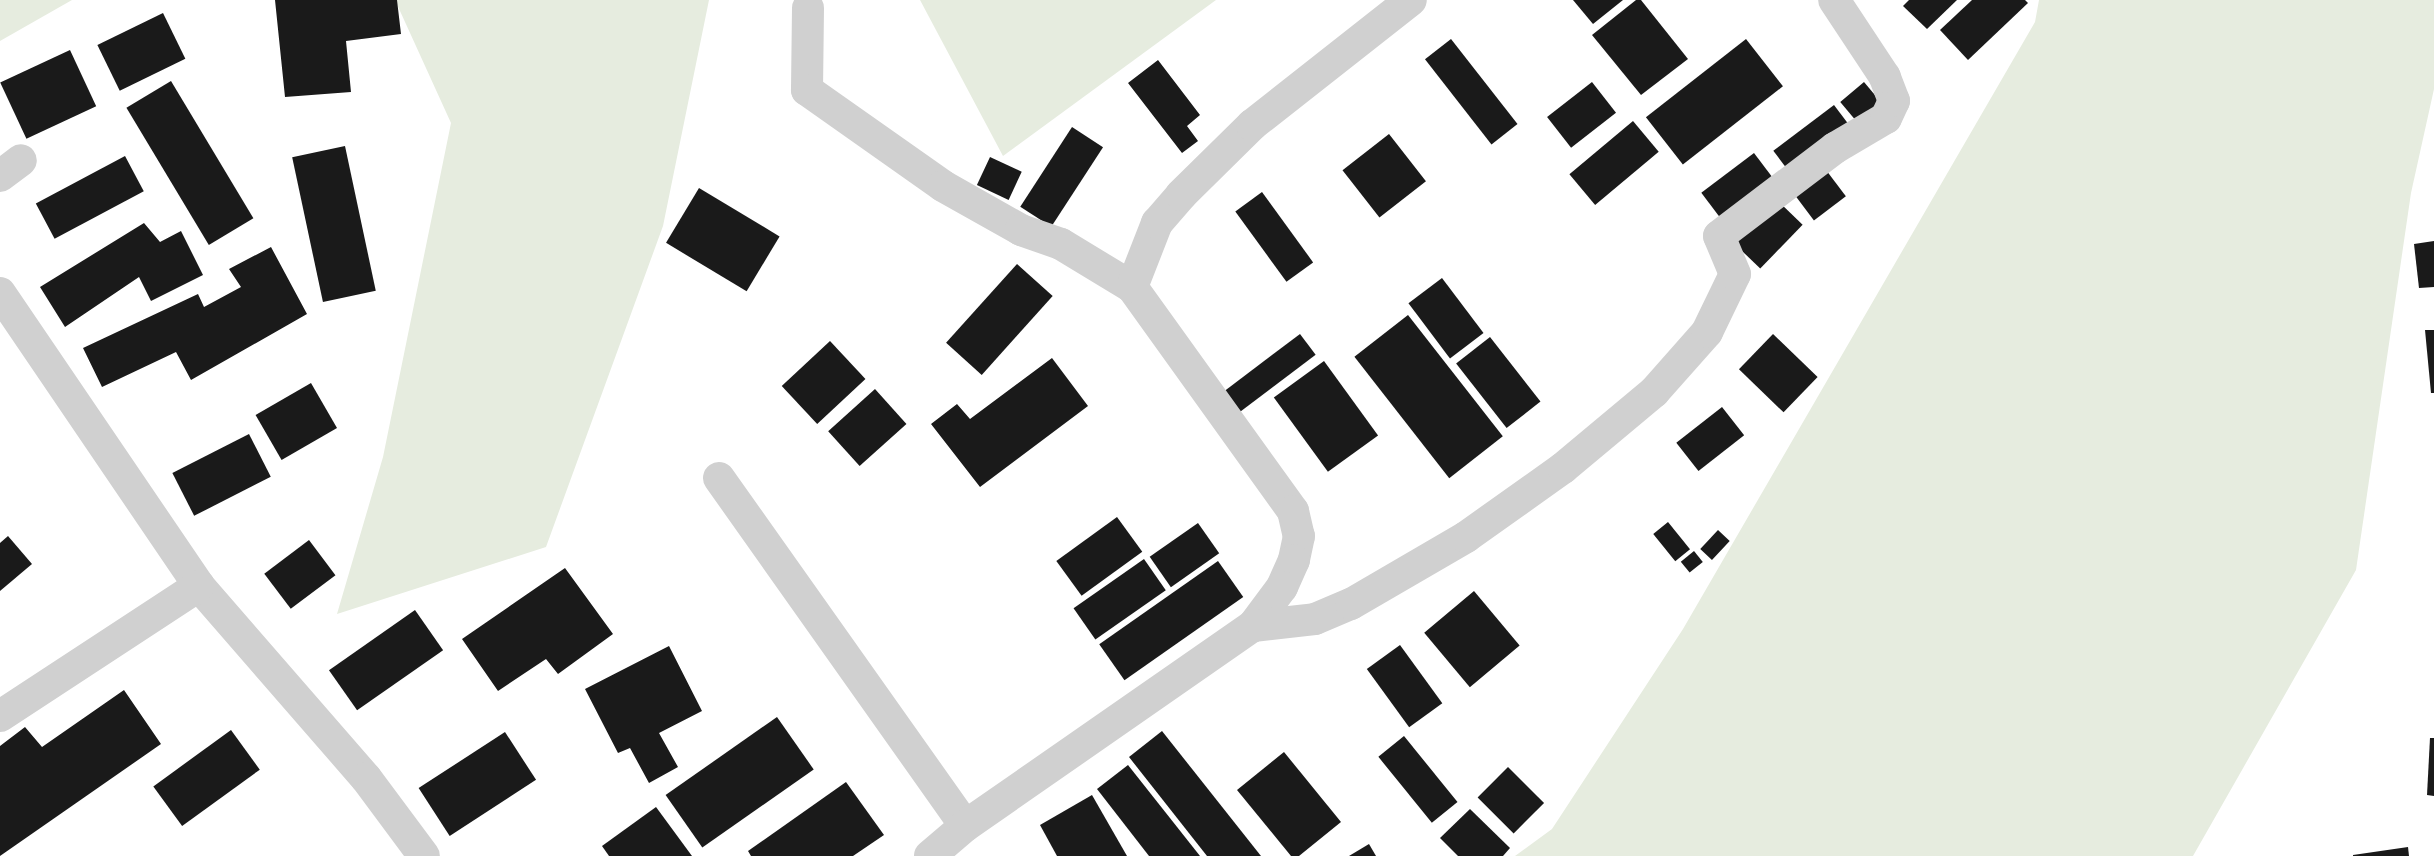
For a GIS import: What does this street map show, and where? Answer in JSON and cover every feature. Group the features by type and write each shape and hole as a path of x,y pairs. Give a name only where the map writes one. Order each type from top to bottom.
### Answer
{"street":[{"path":"1132,287 1157,223 1181,195 1251,125 1411,0"},
{"path":"1253,626 1315,619 1351,604 1466,537 1563,468 1654,392 1707,332 1735,274 1719,236 1835,148 1886,118 1894,101 1885,77 1834,0"},
{"path":"808,8 807,90 943,186 1021,230 1060,244 1132,287 1293,511 1299,536 1294,560 1282,587 1253,626 965,826 930,856"},
{"path":"0,293 199,586 366,778 424,856"},
{"path":"719,478 965,826"},
{"path":"0,716 199,586"}],"shaded area":[{"path":"0,0 72,0 0,41"},
{"path":"395,0 709,0 663,226 546,547 337,614 383,457 451,123"},
{"path":"920,0 1216,0 1003,156"},
{"path":"2039,0 2434,0 2434,89 2411,193 2356,570 2193,856 1515,856 1552,829 1683,629 2035,22"}],"building":[{"path":"275,0 397,0 401,34 346,41 351,92 285,97"},
{"path":"1573,0 1623,0 1593,24"},
{"path":"1636,0 1641,0 1688,59 1641,95 1592,35"},
{"path":"1909,0 1957,0 1927,29 1903,6"},
{"path":"1972,0 2025,0 2028,3 1968,60 1940,30"},
{"path":"163,13 185,59 120,91 97,45"},
{"path":"1451,39 1517,124 1491,144 1425,59"},
{"path":"1746,39 1783,86 1683,164 1646,117"},
{"path":"70,50 96,106 26,139 0,83"},
{"path":"1158,60 1200,115 1187,126 1198,141 1182,153 1128,83"},
{"path":"171,81 253,218 209,245 126,108"},
{"path":"1592,82 1616,113 1571,148 1547,117"},
{"path":"1864,82 1884,106 1860,126 1840,102"},
{"path":"1834,105 1853,130 1792,175 1773,151"},
{"path":"1633,121 1659,152 1595,205 1569,174"},
{"path":"1072,127 1103,147 1051,227 1020,207"},
{"path":"1389,134 1426,181 1379,218 1343,170"},
{"path":"345,146 376,291 323,302 292,157"},
{"path":"1754,153 1780,187 1727,227 1701,193"},
{"path":"125,156 144,191 55,239 36,203"},
{"path":"990,157 1022,172 1009,200 977,185"},
{"path":"1823,166 1846,196 1814,220 1791,190"},
{"path":"699,188 780,236 747,291 666,243"},
{"path":"1262,192 1313,262 1286,282 1235,211"},
{"path":"1776,199 1803,225 1760,269 1734,243"},
{"path":"144,223 160,242 181,231 203,275 151,301 139,277 65,327 40,287"},
{"path":"2434,241 2434,287 2419,288 2414,244"},
{"path":"271,247 307,314 191,380 176,352 102,387 83,348 198,294 204,307 241,287 229,269"},
{"path":"1017,264 1053,296 982,375 946,343"},
{"path":"1442,278 1484,333 1450,358 1408,303"},
{"path":"1408,315 1503,436 1449,478 1354,357"},
{"path":"2425,330 2434,330 2434,393 2431,393"},
{"path":"1300,334 1316,355 1238,413 1223,392"},
{"path":"1773,334 1818,377 1784,412 1739,369"},
{"path":"1490,337 1540,402 1507,428 1456,363"},
{"path":"830,341 865,379 817,424 782,386"},
{"path":"1052,358 1088,406 980,487 931,424 957,404 970,419"},
{"path":"1324,361 1378,435 1328,472 1274,397"},
{"path":"311,383 337,428 282,460 256,415"},
{"path":"875,389 906,424 860,466 828,431"},
{"path":"1722,407 1744,435 1698,471 1676,443"},
{"path":"249,434 271,477 194,516 172,473"},
{"path":"1117,517 1142,552 1082,596 1056,561"},
{"path":"1668,522 1690,549 1675,561 1653,534"},
{"path":"1198,523 1219,553 1171,587 1150,557"},
{"path":"1718,530 1730,541 1712,560 1700,549"},
{"path":"8,536 32,564 0,591 0,543"},
{"path":"309,540 335,575 291,609 264,574"},
{"path":"1694,551 1703,562 1690,573 1681,562"},
{"path":"1144,559 1166,590 1095,639 1074,608"},
{"path":"1218,561 1243,597 1124,680 1099,644"},
{"path":"565,568 613,634 558,674 546,659 498,691 462,639"},
{"path":"1474,591 1520,645 1470,687 1424,633"},
{"path":"415,610 443,650 357,710 329,670"},
{"path":"1400,645 1442,703 1409,727 1367,669"},
{"path":"669,646 702,711 659,733 678,767 649,783 630,748 618,753 585,689"},
{"path":"124,690 161,744 0,856 0,746 25,727 42,747"},
{"path":"777,717 814,769 702,847 666,795"},
{"path":"231,730 260,770 182,826 153,786"},
{"path":"1162,731 1261,856 1207,856 1129,757"},
{"path":"505,732 536,780 450,836 419,788"},
{"path":"1404,736 1457,802 1432,823 1378,757"},
{"path":"2430,738 2434,738 2434,796 2427,795"},
{"path":"1284,752 1341,822 1299,856 1291,856 1237,790"},
{"path":"1128,765 1200,856 1149,856 1097,789"},
{"path":"1508,767 1544,803 1514,833 1478,797"},
{"path":"846,782 884,835 853,856 751,856 748,851"},
{"path":"1092,795 1127,856 1057,856 1040,825"},
{"path":"656,807 692,856 609,856 602,846"},
{"path":"1470,809 1510,848 1503,856 1458,856 1440,838"},
{"path":"1369,844 1376,856 1349,856"},
{"path":"2408,847 2409,856 2353,856 2353,855"}]}
